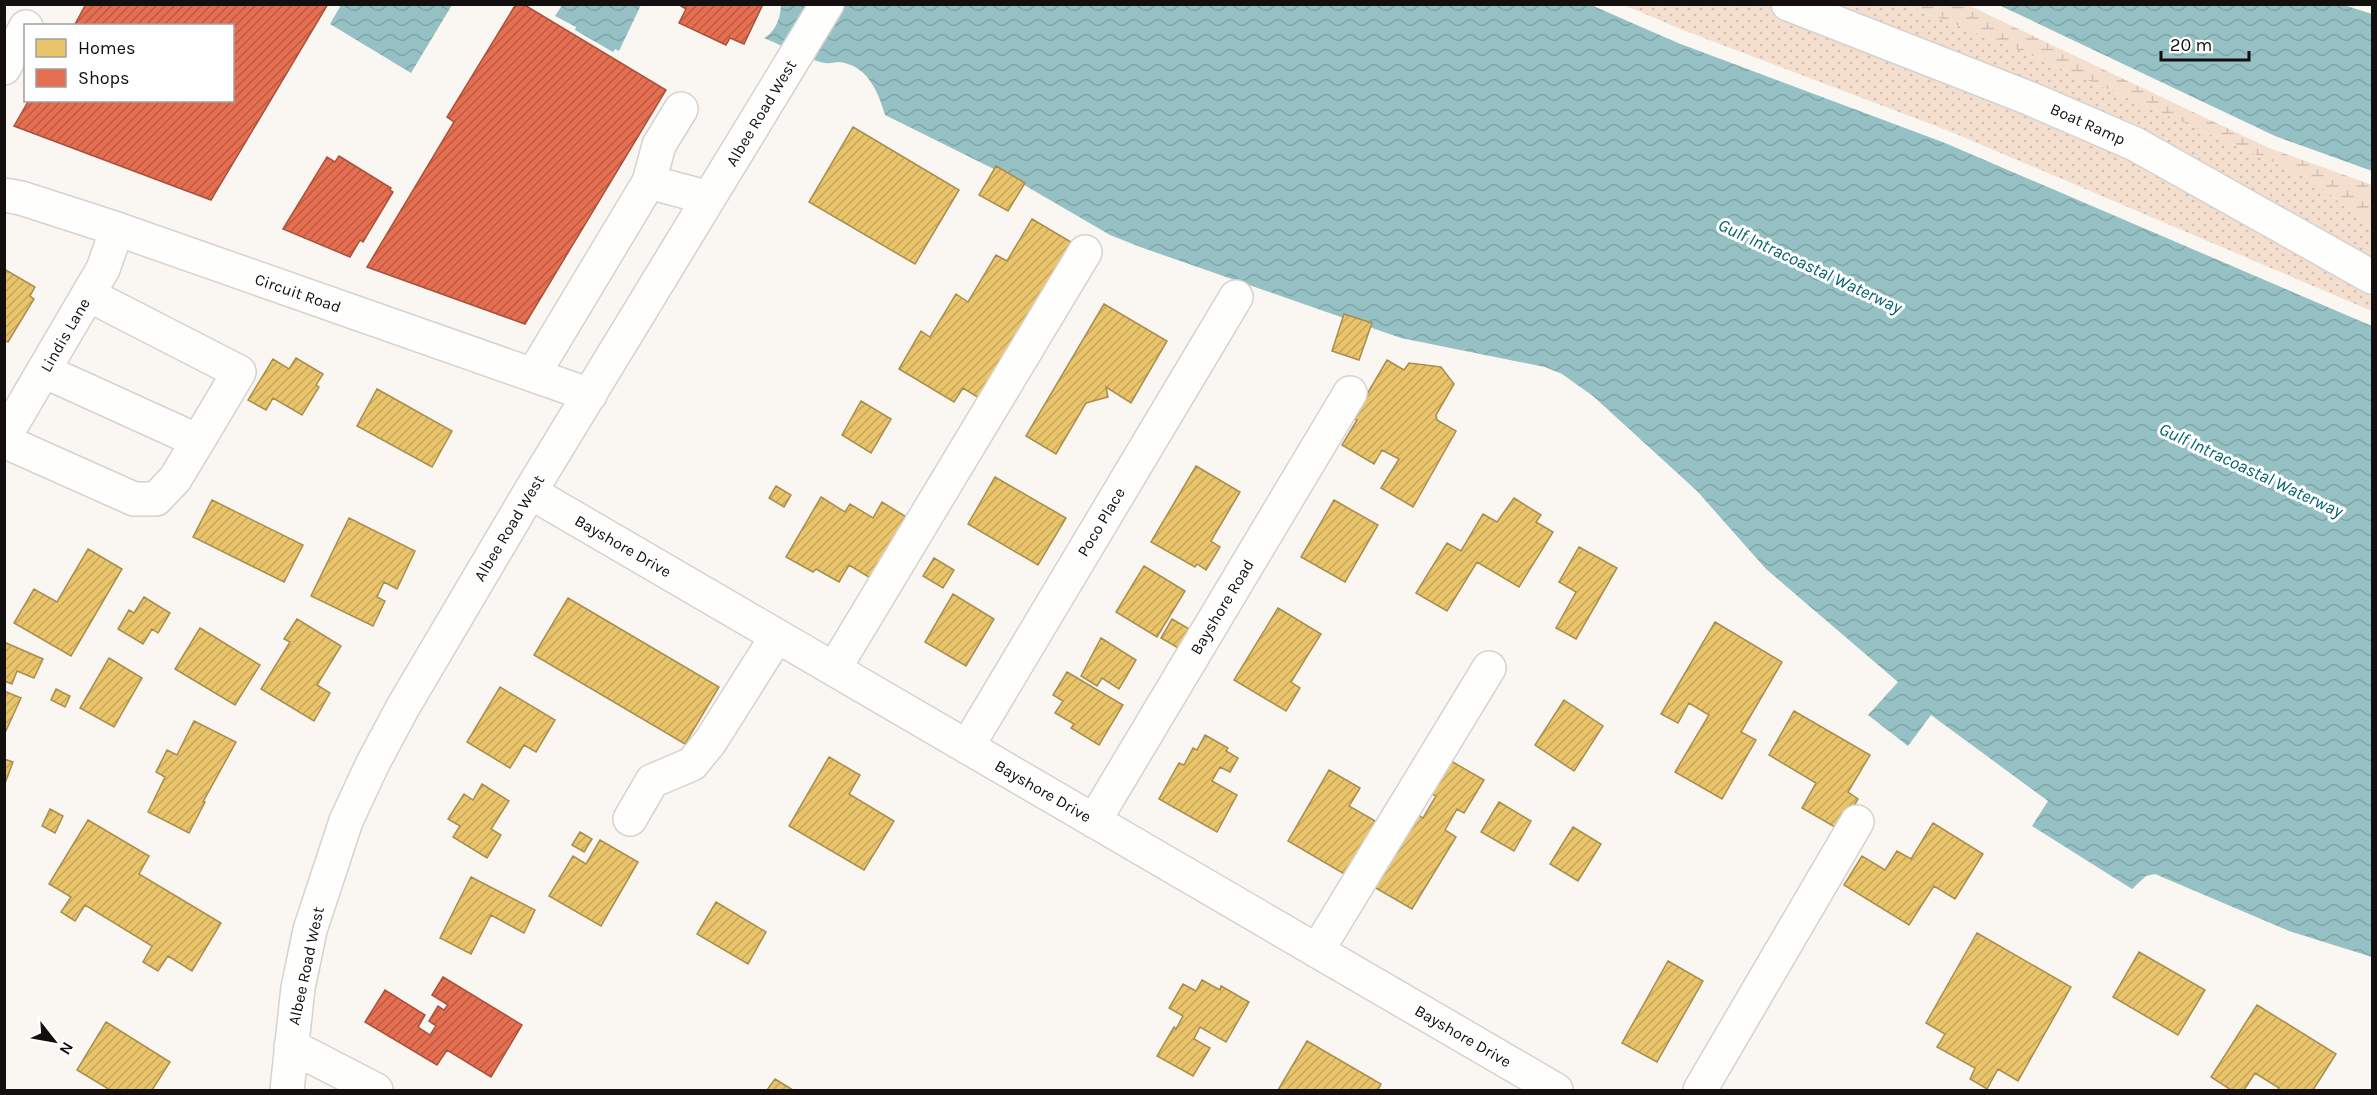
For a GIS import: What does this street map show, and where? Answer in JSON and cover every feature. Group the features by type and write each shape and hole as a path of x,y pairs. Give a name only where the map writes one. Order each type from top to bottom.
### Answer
{"street":[{"path":"27,24 37,4"},
{"name":"Albee Road West","path":"287,1090 298,988 310,930 346,820 372,765 403,707 530,492 827,4"},
{"name":"Boat Ramp","path":"1788,4 2031,99 2135,144 2373,277"},
{"path":"4,68 24,30"},
{"path":"533,375 649,182 659,145 681,109"},
{"path":"649,182 709,198"},
{"name":"Circuit Road","path":"4,195 21,198 117,229 590,395"},
{"name":"Lindis Lane","path":"4,439 109,256 117,229"},
{"path":"834,669 1085,252"},
{"path":"4,439 134,499 156,499 175,479 239,372 88,295"},
{"name":"Poco Place","path":"967,747 1236,297"},
{"path":"44,371 198,441"},
{"name":"Bayshore Road","path":"1094,821 1350,393"},
{"name":"Bayshore Drive","path":"530,492 1556,1090"},
{"path":"630,819 652,781 692,764 710,742 777,636"},
{"path":"1317,951 1489,668"},
{"path":"1700,1090 1857,822"},
{"path":"291,1047 376,1090"}],"green space":[{"path":"1624,5 1905,5 2007,45 2313,180 2372,230 2372,311 1949,131 1683,30"},
{"path":"1905,5 1968,5 2269,148 2372,185 2372,230 2313,180 2007,45"}],"water":[{"name":"Gulf Intracoastal Waterway","path":"781,4 1591,5 1678,43 1945,143 2372,326 2372,957 2289,931 2155,874 2146,876 2132,889 2032,826 2048,801 1931,715 1908,746 1868,715 1898,682 1766,569 1697,491 1593,396 1562,374 1545,367 1401,338 1110,235 1014,179 885,115 875,88 857,68 839,62 819,62 764,38 772,32 777,23"},
{"path":"341,5 452,5 411,73 330,24"},
{"path":"562,5 641,5 619,51 615,49 613,52 555,16"},
{"path":"1999,5 2344,5 2372,14 2372,171 2275,136"}],"building: Homes":[{"path":"853,127 959,190 915,264 809,202"},
{"path":"996,166 1025,183 1008,211 979,195"},
{"path":"1032,219 1076,245 979,398 963,388 954,402 899,369 921,331 930,337 956,294 968,302 996,255 1007,261"},
{"path":"4,269 35,287 30,296 34,299 8,342 4,340"},
{"path":"1104,304 1167,341 1131,403 1106,387 1108,397 1086,403 1056,454 1026,436"},
{"path":"1344,314 1372,323 1359,360 1332,351"},
{"path":"296,358 323,374 316,385 319,387 302,415 273,398 266,410 248,400 273,359 289,369"},
{"path":"1387,360 1404,370 1409,363 1441,367 1454,384 1436,415 1437,420 1456,431 1413,507 1381,488 1399,459 1382,450 1374,464 1342,445 1357,420 1353,418"},
{"path":"377,389 452,431 432,467 357,426"},
{"path":"861,401 891,419 871,453 842,435"},
{"path":"1196,466 1240,492 1211,541 1220,547 1206,570 1197,564 1195,567 1151,542"},
{"path":"995,477 1066,518 1038,565 968,524"},
{"path":"776,486 791,495 784,507 769,498"},
{"path":"821,497 845,512 850,504 873,518 882,502 908,518 872,579 849,565 839,582 816,569 813,572 786,557"},
{"path":"1514,498 1541,515 1536,522 1553,532 1519,587 1477,562 1447,611 1416,593 1447,543 1461,551 1483,514 1497,522"},
{"path":"212,500 303,545 284,582 193,537"},
{"path":"1334,500 1378,525 1345,582 1301,557"},
{"path":"349,518 415,551 397,589 384,582 377,597 385,601 373,626 311,596"},
{"path":"1579,547 1617,568 1576,639 1556,628 1576,592 1559,582"},
{"path":"88,549 122,569 71,656 14,623 34,589 57,602"},
{"path":"934,558 954,570 943,588 923,576"},
{"path":"1144,566 1185,591 1157,637 1116,612"},
{"path":"953,594 994,619 966,666 925,642"},
{"path":"144,597 170,613 158,633 152,629 143,644 118,629 129,610 134,613"},
{"path":"568,598 719,687 685,744 534,655"},
{"path":"1278,608 1321,634 1291,682 1300,688 1286,711 1234,680"},
{"path":"297,619 341,646 317,685 330,693 314,721 261,689 290,642 284,639"},
{"path":"1172,619 1191,630 1180,649 1161,638"},
{"path":"1715,622 1782,662 1741,732 1756,740 1722,799 1675,772 1709,715 1689,703 1678,723 1661,714"},
{"path":"200,628 260,665 235,705 175,669"},
{"path":"1101,638 1136,660 1119,689 1102,678 1097,686 1081,676"},
{"path":"4,642 43,659 34,678 17,671 12,684 4,681"},
{"path":"109,658 142,678 114,727 80,708"},
{"path":"1067,672 1123,705 1099,745 1071,728 1074,724 1055,713 1063,701 1053,695"},
{"path":"500,687 555,720 536,752 524,745 510,768 467,742"},
{"path":"56,689 70,696 65,707 51,700"},
{"path":"4,691 21,698 4,735"},
{"path":"1564,700 1603,726 1574,771 1535,745"},
{"path":"1794,711 1870,755 1848,792 1858,799 1840,830 1802,808 1816,783 1769,755"},
{"path":"194,721 236,742 189,833 148,812 165,777 156,772 167,750 177,755"},
{"path":"1205,735 1228,748 1226,751 1238,758 1230,772 1220,767 1212,781 1237,795 1217,832 1159,799 1179,763 1184,765 1193,748 1197,750"},
{"path":"829,757 860,775 849,794 894,821 864,870 789,826"},
{"path":"4,759 13,762 4,786"},
{"path":"1451,761 1484,780 1464,813 1457,809 1445,830 1456,837 1412,909 1374,887 1417,814 1423,818 1436,796 1432,794"},
{"path":"1329,770 1360,788 1349,806 1377,822 1346,875 1288,841"},
{"path":"482,784 509,801 491,829 501,835 487,858 453,837 460,826 448,819 464,794 473,800"},
{"path":"1499,802 1531,821 1514,851 1481,832"},
{"path":"50,809 63,816 55,833 42,826"},
{"path":"88,820 149,856 139,874 221,923 192,971 168,956 158,971 143,962 152,946 85,905 75,921 61,912 71,897 49,884"},
{"path":"1933,823 1983,854 1955,899 1934,886 1909,925 1844,885 1862,856 1885,870 1897,851 1911,859"},
{"path":"1573,827 1601,844 1578,881 1550,864"},
{"path":"580,832 592,839 584,852 572,845"},
{"path":"600,840 638,862 601,926 549,896 573,856 586,864"},
{"path":"471,877 535,910 524,933 491,915 471,954 440,938"},
{"path":"716,902 766,932 748,964 697,934"},
{"path":"1977,933 2071,987 2018,1081 1998,1069 1987,1089 1970,1079 1975,1068 1937,1047 1945,1034 1926,1023"},
{"path":"2139,952 2205,990 2178,1035 2113,997"},
{"path":"1668,961 1703,981 1657,1062 1622,1043"},
{"path":"1202,980 1220,990 1221,986 1249,1002 1226,1042 1200,1027 1194,1039 1210,1048 1193,1076 1157,1056 1183,1016 1169,1008 1183,984 1196,991"},
{"path":"2257,1005 2336,1054 2313,1090 2277,1090 2279,1088 2255,1073 2244,1090 2231,1090 2211,1077"},
{"path":"106,1022 170,1062 152,1090 110,1090 77,1070"},
{"path":"1307,1041 1381,1084 1378,1090 1278,1090"},
{"path":"775,1079 793,1090 767,1090"}],"building: Shops":[{"path":"86,4 328,4 211,200 14,126 28,102 234,102 234,24 75,24"},
{"path":"516,4 523,4 666,90 525,324 367,267 454,122 447,117"},
{"path":"678,4 763,4 744,44 730,38 726,45 679,23 686,9"},
{"path":"339,156 391,188 393,192 363,242 360,240 350,257 283,229 327,157 335,162"},
{"path":"443,977 522,1025 491,1077 447,1050 437,1065 365,1022 385,990 425,1015 418,1027 430,1035 436,1026 429,1021 438,1006 444,1010 448,1005 432,995"}]}
